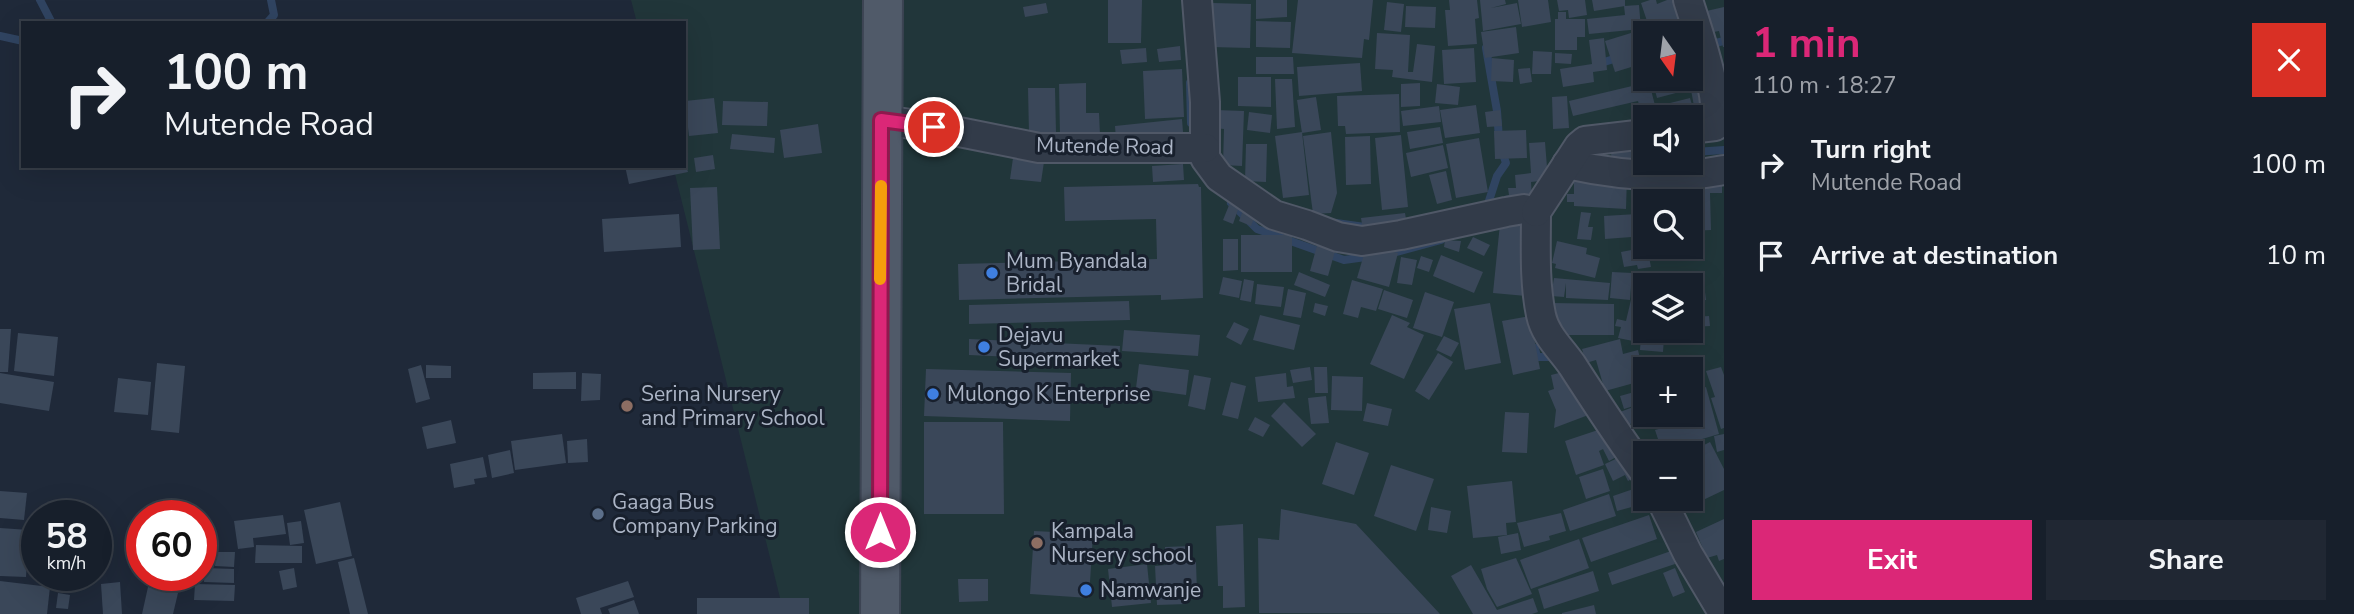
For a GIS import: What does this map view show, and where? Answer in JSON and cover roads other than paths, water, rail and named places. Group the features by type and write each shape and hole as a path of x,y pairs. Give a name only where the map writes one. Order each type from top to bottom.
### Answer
{"main road":[{"path":"880,614 883,0"}],"street":[{"path":"1197,0 1205,102 1205,158 1219,177 1274,215 1338,237 1362,241 1506,212 1524,209 1536,212"},
{"path":"1688,0 1702,43 1717,112 1715,126 1703,127"},
{"name":"Mutende Road","path":"881,120 934,127 1039,148 1205,148"},
{"path":"1633,135 1585,141 1536,212 1534,249 1542,318 1554,342 1633,456"},
{"path":"1567,164 1599,171 1664,175 1724,170"},
{"path":"1667,511 1688,554 1723,611"}],"waterway":[{"path":"40,0 51,21"},
{"path":"269,21 274,15 271,0"},
{"path":"0,36 21,41"},
{"path":"1709,37 1716,43 1724,41"},
{"path":"1486,48 1499,139"},
{"path":"1598,64 1633,53"},
{"path":"1190,83 1191,123"},
{"path":"1703,151 1724,150"},
{"path":"1486,210 1497,176 1506,163 1502,151"},
{"path":"1231,203 1257,229 1344,260 1373,256"},
{"path":"1329,222 1372,228"},
{"path":"1389,254 1441,240"},
{"path":"1535,348 1537,357 1557,357"}],"place":[{"name":"Mum Byandala Bridal","path":"992,273"},
{"name":"Dejavu Supermarket","path":"984,347"},
{"name":"Mulongo K Enterprise","path":"933,394"},
{"name":"Serina Nursery and Primary School","path":"627,406"},
{"name":"Gaaga Bus Company Parking","path":"598,514"},
{"name":"Kampala Nursery school","path":"1037,543"},
{"name":"Namwanje","path":"1086,590"}]}
